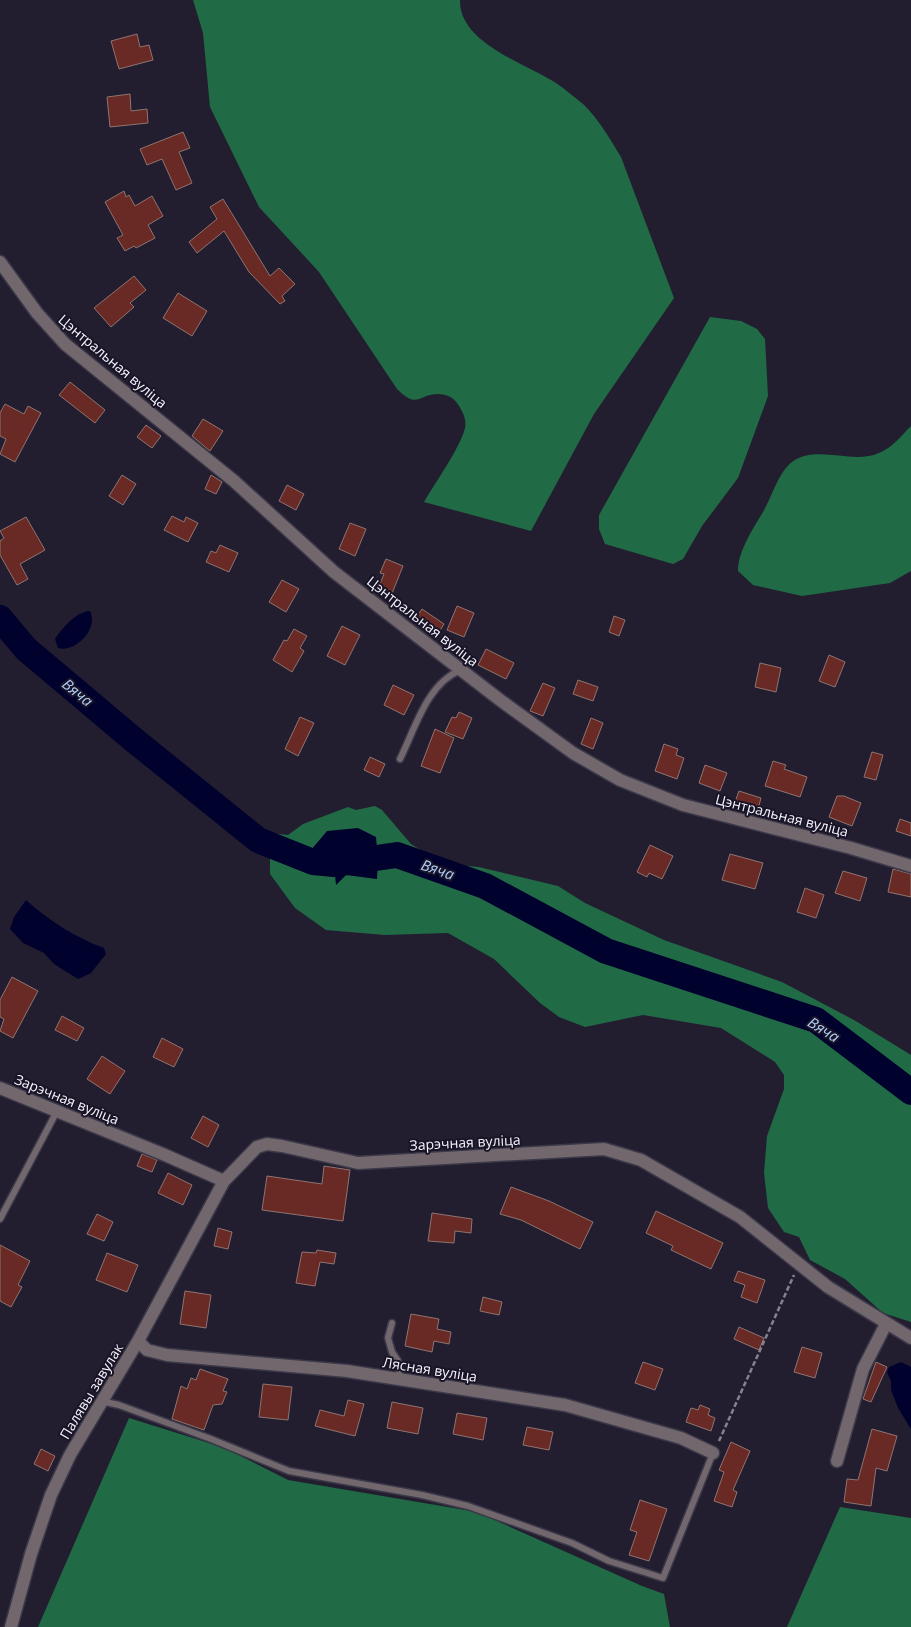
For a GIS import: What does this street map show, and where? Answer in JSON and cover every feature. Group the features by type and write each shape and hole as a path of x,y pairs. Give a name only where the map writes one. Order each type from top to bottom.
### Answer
{"street":[{"name":"Цэнтральная вуліца","path":"0,262 37,313 66,344 234,481 334,572 573,753 620,780 650,794 720,816 851,848 911,866"},
{"name":"Зарэчная вуліца","path":"0,1088 224,1181 257,1147 266,1144 358,1163 604,1149 641,1160 740,1217 828,1287 911,1338"},
{"name":"Палявы завулак","path":"11,1627 30,1554 52,1494 70,1455 100,1401 138,1341 224,1181"},
{"path":"837,1460 863,1369 886,1324"},
{"name":"Лясная вуліца","path":"138,1341 147,1350 167,1354 347,1371 565,1405 681,1438 714,1453"}],"lane":[{"path":"400,759 434,690 442,680 461,670"},
{"path":"0,1219 57,1111"},
{"path":"392,1322 388,1338 392,1352 398,1361 400,1379"},
{"path":"100,1401 119,1405 290,1471 422,1495 468,1506 572,1543 609,1561 663,1578 714,1453"}],"path":[{"path":"714,1453 798,1265"}],"green space":[{"path":"193,0 460,0 463,15 470,28 482,40 563,88 583,104 599,122 608,136 621,157 674,298 594,414 531,531 424,502 453,455 465,428 465,418 455,401 446,395 431,395 414,400 409,399 397,389 319,272 259,207 210,107 203,33"},
{"path":"710,317 741,321 757,329 765,339 768,396 738,478 702,526 683,559 673,564 605,544 599,529 599,515"},
{"path":"911,426 911,571 890,583 802,596 753,585 738,571 740,556 747,540 783,472 792,462 812,455 858,457 879,453 892,445"},
{"path":"375,806 382,810 411,844 443,864 479,867 558,886 585,903 664,940 782,982 854,1020 911,1055 911,1322 883,1313 845,1279 810,1260 799,1237 784,1232 768,1208 764,1173 767,1136 784,1089 784,1075 775,1062 721,1028 643,1015 585,1027 559,1017 540,1003 494,959 448,933 385,935 326,930 295,908 270,874 270,853 273,838 278,834 288,835 303,824 348,807 356,810"},
{"path":"129,1418 225,1448 288,1480 477,1512 642,1586 664,1594 670,1627 38,1627"},
{"path":"840,1507 911,1518 911,1627 787,1627"}],"water":[{"path":"90,611 91,625 84,638 71,647 65,649 58,648 55,639 62,630 75,617"},
{"path":"358,828 376,837 377,879 346,875 336,885 334,864 313,862 311,850 327,831"},
{"path":"26,900 63,928 104,948 106,954 91,973 78,979 54,964 44,953 23,943 10,929 14,917"},
{"path":"901,1362 911,1367 911,1429 898,1408 887,1373 889,1367"}],"building":[{"path":"137,34 140,47 149,45 153,60 119,69 111,41"},
{"path":"130,94 131,111 147,109 148,123 110,127 107,97"},
{"path":"183,132 190,148 179,152 192,183 176,190 162,159 147,165 140,149"},
{"path":"124,191 126,197 129,195 135,206 152,196 163,216 148,225 155,238 136,248 134,246 125,251 117,238 123,235 105,202"},
{"path":"223,199 270,276 279,268 295,284 282,296 285,301 280,304 249,272 224,231 197,253 189,242 217,219 210,207"},
{"path":"134,276 146,290 130,303 134,307 111,327 94,308"},
{"path":"178,293 207,311 192,336 163,318"},
{"path":"70,382 105,410 95,423 59,395"},
{"path":"5,404 24,414 28,406 41,413 15,462 0,454 6,439 0,436 0,413"},
{"path":"203,419 223,431 210,451 192,436"},
{"path":"146,425 161,436 152,448 137,437"},
{"path":"122,475 136,484 123,505 109,496"},
{"path":"211,475 222,482 216,494 205,489"},
{"path":"287,485 304,494 296,510 279,501"},
{"path":"172,516 184,522 186,517 198,523 188,542 164,530"},
{"path":"26,517 45,550 20,564 28,579 17,585 0,555 0,541 4,538 0,531"},
{"path":"350,523 366,529 355,556 339,549"},
{"path":"220,545 238,553 229,572 206,562 211,551 216,553"},
{"path":"386,559 403,566 391,596 377,591 384,574 380,573"},
{"path":"282,580 299,589 286,612 269,602"},
{"path":"457,606 474,613 464,637 447,630"},
{"path":"422,609 444,624 436,637 414,621"},
{"path":"614,616 625,620 619,636 609,632"},
{"path":"342,626 360,635 345,665 327,656"},
{"path":"294,629 307,636 300,648 304,651 292,672 273,660 284,640 287,641"},
{"path":"486,649 514,663 506,679 478,665"},
{"path":"829,655 845,662 835,687 819,681"},
{"path":"760,663 781,668 776,692 755,687"},
{"path":"578,680 598,687 593,701 573,694"},
{"path":"543,683 555,688 543,716 530,711"},
{"path":"393,685 414,695 404,715 384,705"},
{"path":"459,712 472,718 463,739 445,732 452,717 456,718"},
{"path":"300,717 314,723 298,756 285,749"},
{"path":"591,718 603,723 593,749 581,744"},
{"path":"435,729 454,738 440,773 421,766"},
{"path":"664,744 678,749 676,755 684,758 677,779 655,771"},
{"path":"872,752 883,755 876,780 864,777"},
{"path":"370,757 385,764 379,777 364,770"},
{"path":"773,761 786,765 784,769 807,777 800,797 765,786"},
{"path":"705,765 727,773 720,791 699,783"},
{"path":"739,791 761,798 758,809 735,802"},
{"path":"837,796 844,796 861,803 852,826 829,817"},
{"path":"900,819 911,823 911,836 896,831"},
{"path":"650,845 673,856 662,879 649,873 647,877 637,872"},
{"path":"730,854 763,863 755,889 722,880"},
{"path":"893,869 911,874 911,897 888,892"},
{"path":"843,871 867,878 860,901 835,893"},
{"path":"805,888 824,895 816,918 797,912"},
{"path":"12,977 38,991 13,1038 0,1031 4,1019 0,1017 0,1000"},
{"path":"62,1016 84,1028 77,1041 55,1030"},
{"path":"162,1038 183,1049 174,1067 153,1057"},
{"path":"102,1056 125,1071 110,1094 87,1079"},
{"path":"203,1116 219,1125 208,1147 191,1138"},
{"path":"142,1154 157,1160 152,1172 137,1166"},
{"path":"324,1166 350,1170 343,1221 262,1210 267,1176 322,1184"},
{"path":"168,1173 192,1185 183,1205 158,1193"},
{"path":"511,1187 549,1201 593,1222 580,1249 521,1220 500,1214"},
{"path":"656,1211 723,1243 711,1269 671,1250 673,1246 646,1233"},
{"path":"432,1213 472,1219 471,1233 455,1231 454,1243 428,1241"},
{"path":"97,1214 113,1222 104,1241 87,1234"},
{"path":"218,1228 232,1232 228,1249 214,1246"},
{"path":"0,1245 30,1261 18,1285 22,1287 11,1307 0,1301"},
{"path":"317,1250 336,1253 334,1264 320,1262 315,1286 296,1283 302,1252 316,1253"},
{"path":"107,1253 138,1265 127,1292 96,1280"},
{"path":"738,1271 765,1280 757,1303 741,1297 745,1285 734,1281"},
{"path":"185,1291 211,1295 206,1328 180,1324"},
{"path":"483,1297 502,1302 499,1315 480,1311"},
{"path":"411,1314 439,1319 437,1329 451,1332 449,1344 434,1341 432,1352 405,1346"},
{"path":"739,1327 764,1338 759,1350 734,1339"},
{"path":"802,1347 822,1353 815,1378 794,1372"},
{"path":"643,1362 663,1369 655,1390 635,1383"},
{"path":"876,1362 887,1367 871,1402 863,1399"},
{"path":"200,1369 228,1379 223,1391 227,1392 222,1404 213,1405 204,1430 172,1419 181,1386 187,1389 191,1378 196,1380"},
{"path":"263,1384 292,1387 288,1420 259,1417"},
{"path":"348,1400 364,1404 355,1436 315,1426 320,1410 344,1416"},
{"path":"392,1402 423,1408 418,1434 387,1428"},
{"path":"700,1405 710,1409 708,1415 715,1418 711,1431 686,1422 691,1408 698,1410"},
{"path":"457,1413 487,1418 483,1440 453,1434"},
{"path":"527,1427 553,1432 549,1450 523,1445"},
{"path":"872,1429 897,1436 887,1471 876,1468 871,1506 844,1502 847,1479 858,1480"},
{"path":"731,1442 750,1451 733,1490 737,1492 732,1507 714,1501 724,1472 719,1470"},
{"path":"41,1449 55,1456 48,1471 34,1464"},
{"path":"640,1500 667,1509 649,1561 629,1555 637,1532 630,1530"}],"waterway":[{"name":"Вяча","path":"0,618 26,649 134,740 258,840 313,862 334,864 397,855 485,886 606,951 816,1020 911,1092"}]}
